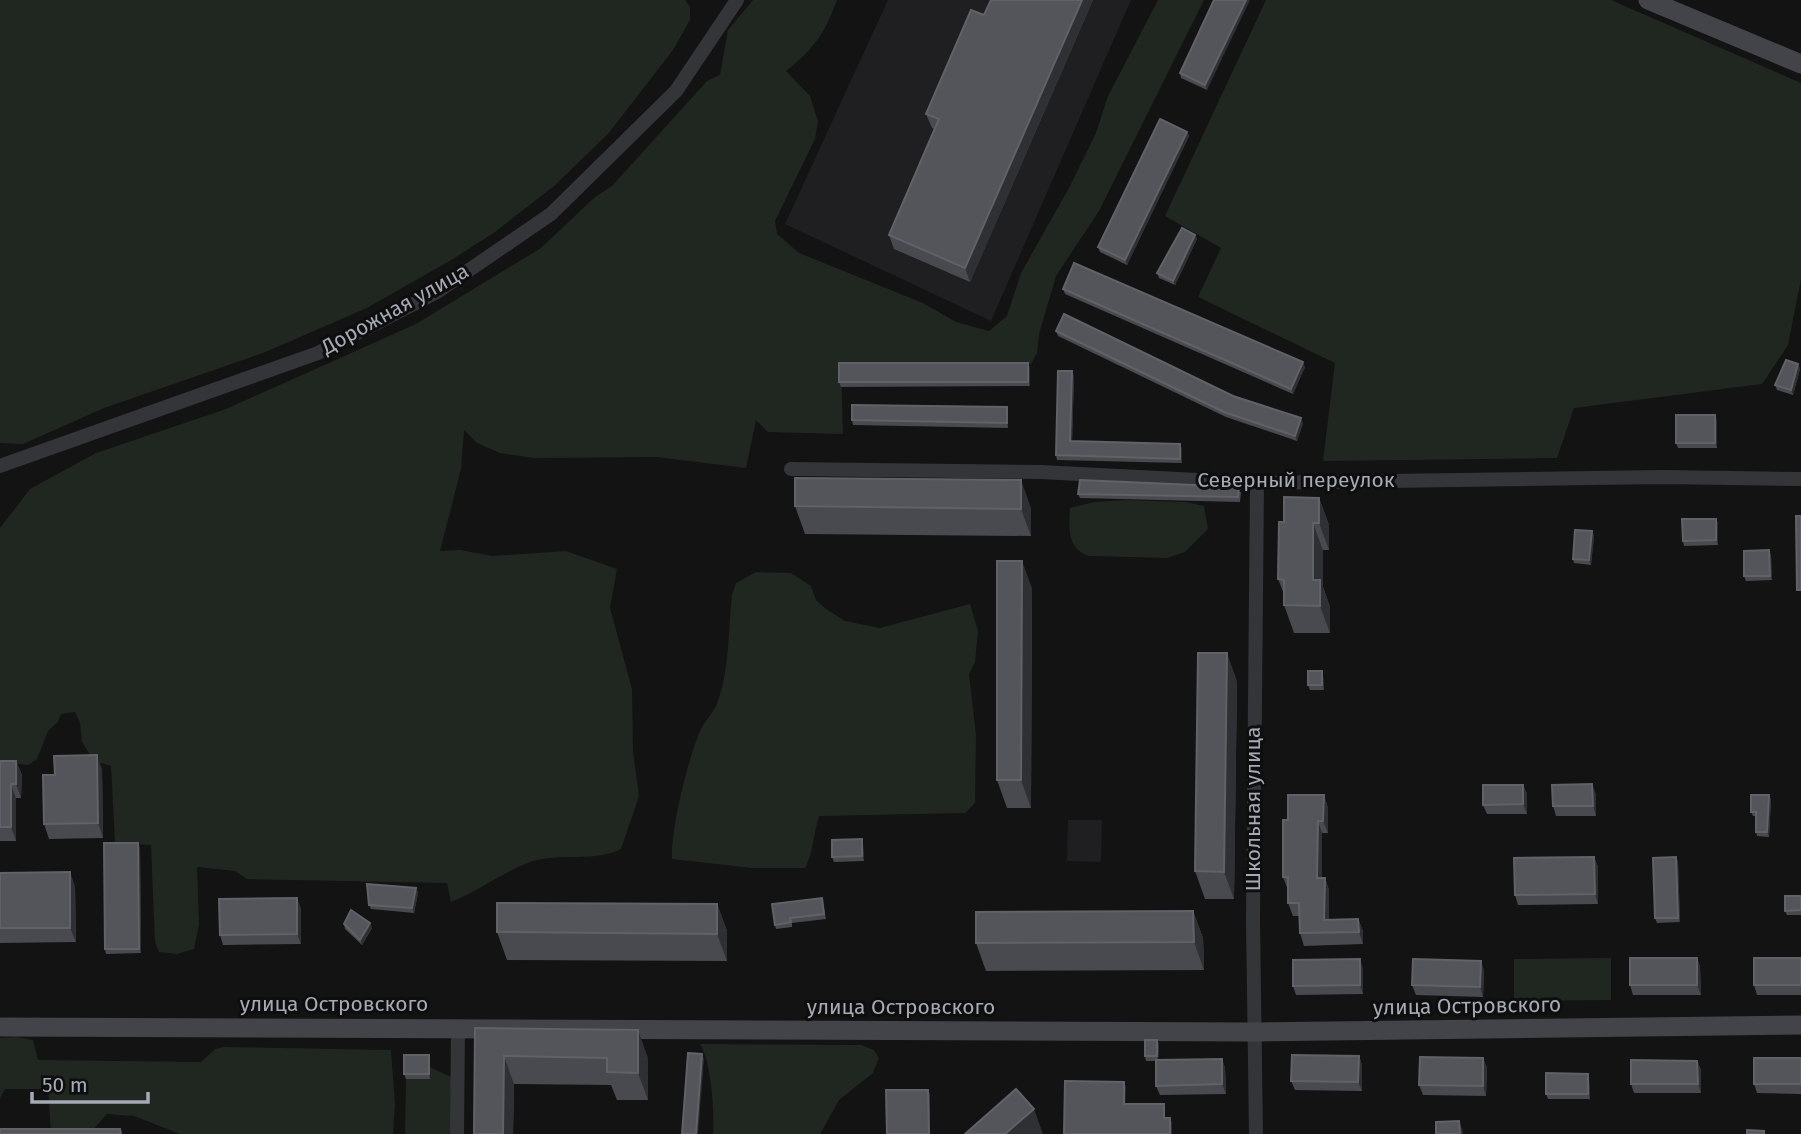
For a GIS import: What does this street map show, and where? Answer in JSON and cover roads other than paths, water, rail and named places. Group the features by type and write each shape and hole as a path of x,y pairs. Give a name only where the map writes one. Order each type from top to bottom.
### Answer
{"main road":[{"path":"1648,0 1801,64"},
{"name":"улица Островского","path":"0,1027 1253,1032 1801,1025"}],"street":[{"name":"Дорожная улица","path":"0,466 318,352 437,292 551,214 677,91 737,0"},
{"name":"Северный переулок","path":"791,469 1040,472 1257,483 1648,477 1801,479"},
{"name":"Школьная улица","path":"1256,1134 1253,1032 1257,483"},
{"path":"457,1134 458,1027"}]}
